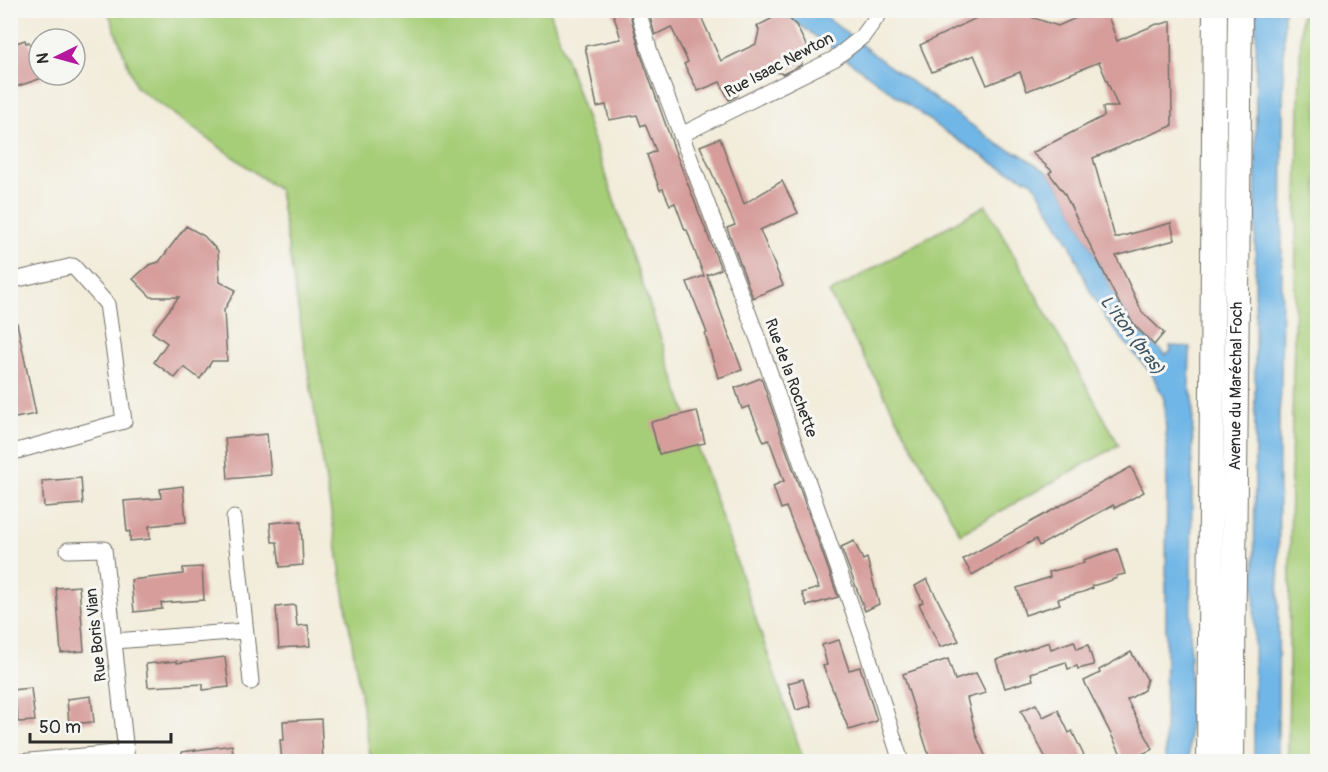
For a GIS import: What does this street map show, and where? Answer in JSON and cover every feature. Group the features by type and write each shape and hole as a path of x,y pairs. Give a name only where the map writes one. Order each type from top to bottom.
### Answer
{"main road":[{"name":"Avenue du Maréchal Foch","path":"1209,762 1215,10"},
{"name":"Avenue du Maréchal Foch","path":"1232,762 1240,10"}],"street":[{"name":"Rue de la Rochette","path":"638,10 650,52 762,350 866,645 901,762"},
{"name":"Rue Isaac Newton","path":"681,135 834,59 863,36 882,10"},
{"path":"10,281 73,266 107,304 124,420 10,453"},
{"path":"234,518 251,682"},
{"name":"Rue Boris Vian","path":"68,550 104,549 126,757"},
{"path":"115,641 244,631"},
{"path":"19,762 126,757"}],"green space":[{"path":"108,11 550,11 804,761 371,761 279,190 136,87"},
{"path":"1317,12 1318,761 1288,762 1291,470 1301,16"},
{"path":"986,205 1119,445 960,534 829,293"}],"water":[{"path":"1284,10 1278,761 1254,762 1256,11"},
{"name":"L'Iton (bras)","path":"781,11 818,11 885,63 1001,146 1020,154 1049,173 1064,193 1119,303 1138,330 1166,355 1171,351 1170,346 1190,347 1189,386 1193,398 1189,761 1165,761 1167,448 1164,399 1152,374 1108,322 1089,289 1070,244 1033,182 998,166 947,133"}],"building":[{"path":"612,10 629,10 641,55 675,151 721,269 707,275 742,370 718,378 705,334 707,333 687,282 704,276 675,203 670,205 663,189 660,190 647,155 656,151 645,124 641,126 637,115 609,120 606,105 597,107 585,46 621,39"},
{"path":"648,10 698,10 721,61 756,44 759,30 757,26 783,13 796,25 809,51 804,53 801,65 783,74 771,70 741,85 737,96 729,100 720,82 698,91 684,64 688,62 671,27 655,35"},
{"path":"993,10 1010,10 1058,26 1094,10 1106,10 1117,41 1157,24 1171,21 1172,126 1093,158 1115,238 1171,223 1175,240 1116,256 1142,312 1164,333 1154,345 1136,327 1119,303 1064,193 1049,173 1052,171 1032,153 1104,116 1103,107 1118,107 1099,62 1027,91 1020,72 987,85 974,55 932,72 920,45"},
{"path":"25,40 27,43 27,83 10,89 10,45"},
{"path":"720,138 744,204 782,181 798,213 760,230 783,285 753,298 727,228 735,225 700,146"},
{"path":"186,226 204,236 218,251 220,282 236,290 224,310 227,361 212,361 200,379 184,367 175,378 154,362 167,343 152,332 179,297 151,297 133,279 149,265 159,262"},
{"path":"17,323 36,414 10,419 10,324"},
{"path":"761,378 838,597 807,606 802,593 819,588 786,507 781,509 773,486 784,481 769,440 764,442 749,406 742,409 735,388"},
{"path":"697,411 705,443 659,454 651,422"},
{"path":"267,434 271,475 228,479 225,438"},
{"path":"1131,467 1144,492 1115,508 1113,505 1039,546 1036,539 972,575 963,559"},
{"path":"81,478 83,504 44,507 42,481"},
{"path":"183,486 186,522 149,526 150,539 130,541 124,501 161,498 160,489"},
{"path":"301,522 303,565 280,567 277,542 272,542 270,523"},
{"path":"854,541 863,560 867,558 879,604 865,611 841,547"},
{"path":"1117,549 1125,574 1092,586 1093,588 1083,592 1058,599 1060,604 1025,615 1017,588 1050,577 1049,572 1084,563 1083,560"},
{"path":"202,567 204,600 161,603 162,609 134,612 131,580 183,574 183,568"},
{"path":"927,579 959,641 940,647 919,604 923,602 915,586"},
{"path":"79,586 84,651 61,653 56,588"},
{"path":"295,605 297,626 308,625 310,646 279,648 276,607"},
{"path":"839,640 849,670 860,667 877,721 849,730 823,666 827,665 822,645"},
{"path":"1074,641 1077,649 1088,645 1094,665 1068,669 1066,662 1031,673 1033,680 1005,688 996,660 1049,642 1051,649"},
{"path":"1131,652 1147,679 1144,690 1127,700 1153,749 1125,762 1084,681"},
{"path":"225,657 229,687 203,690 203,684 148,687 146,664"},
{"path":"948,659 955,680 976,673 986,693 967,698 976,735 988,762 931,762 903,674"},
{"path":"803,679 811,706 796,710 788,683"},
{"path":"31,688 35,721 18,722 17,710 13,710 11,690"},
{"path":"91,696 94,722 69,724 67,699"},
{"path":"1036,704 1043,717 1058,710 1069,733 1072,731 1087,762 1048,762 1021,711"},
{"path":"321,719 323,762 282,762 280,740 284,740 283,721"},
{"path":"232,745 234,762 182,762 182,752"}]}
